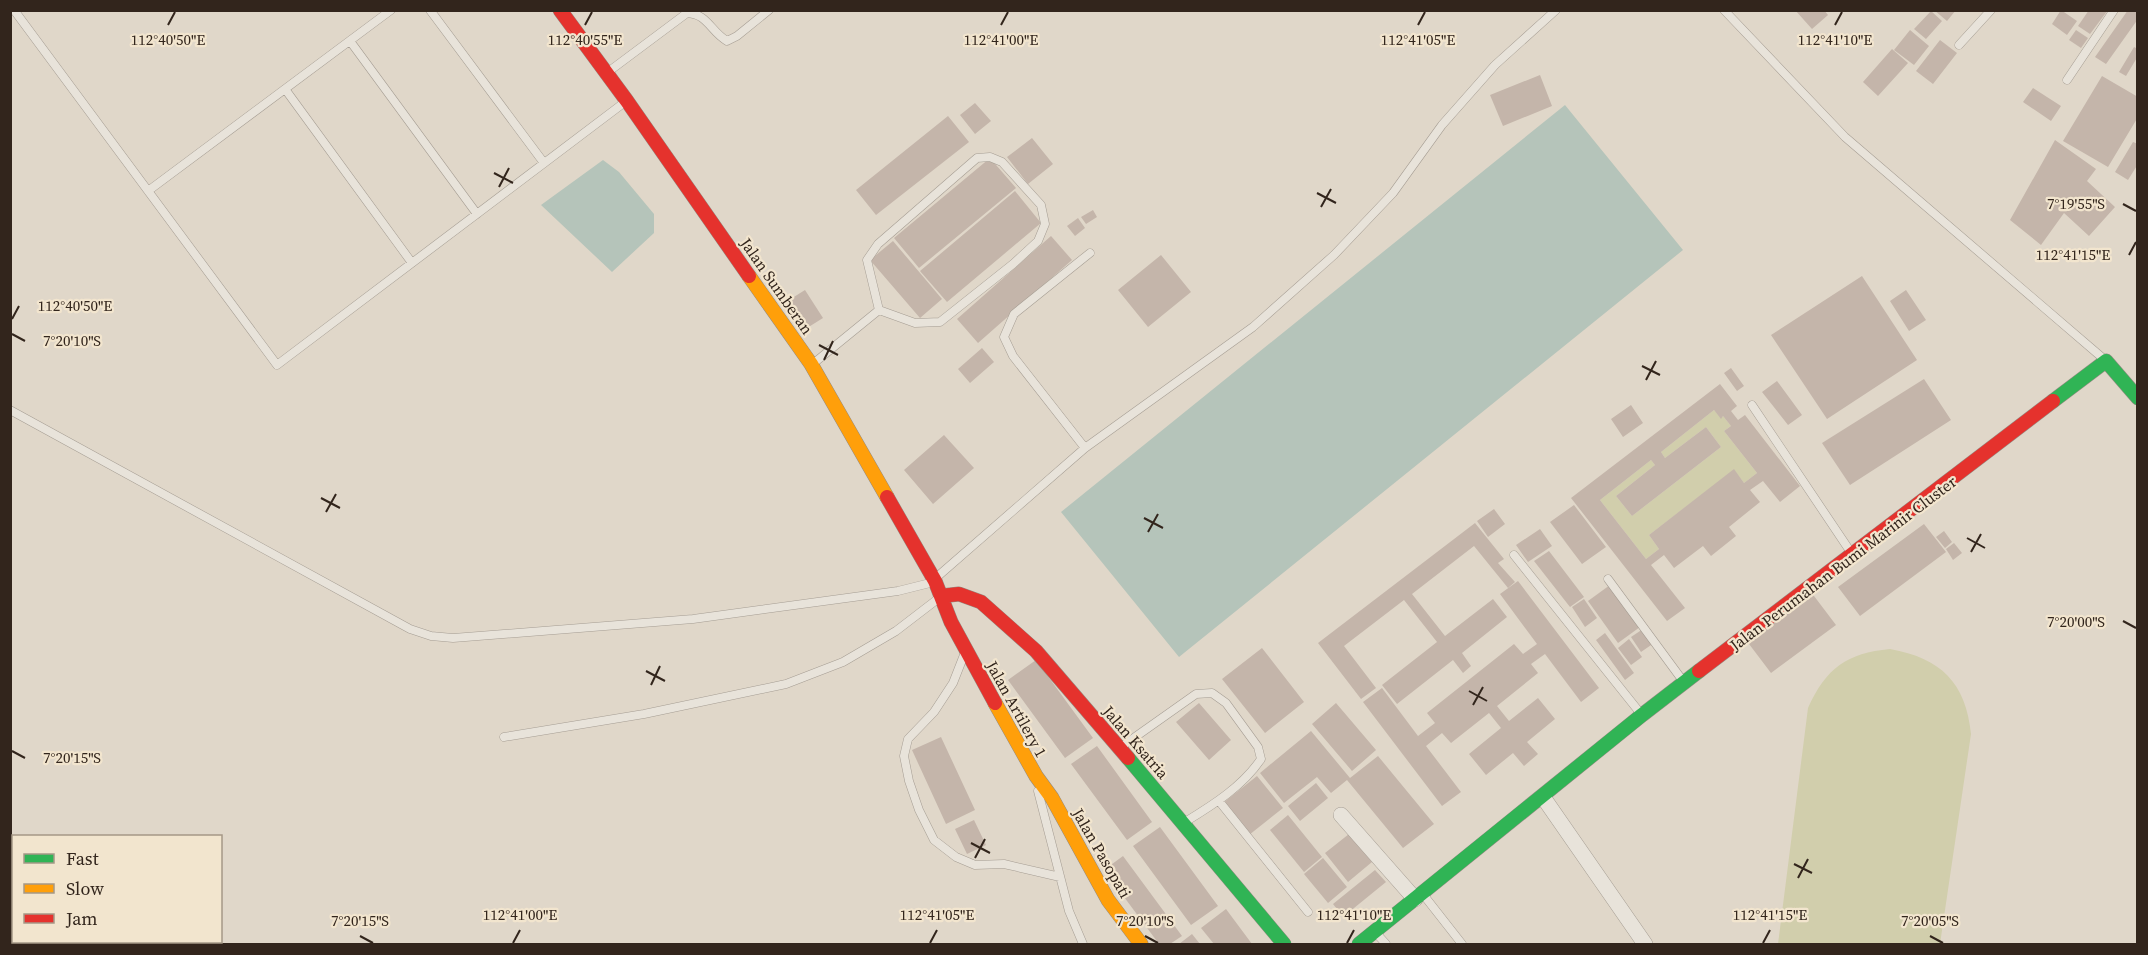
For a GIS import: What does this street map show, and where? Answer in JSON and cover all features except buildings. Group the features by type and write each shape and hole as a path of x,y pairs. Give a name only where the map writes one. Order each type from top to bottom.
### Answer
{"street":[{"name":"Jalan Sumberan","path":"560,10 627,101 811,364 935,581 941,597"},
{"path":"2106,361 2138,398"},
{"name":"Jalan Perumahan Bumi Marinir Cluster","path":"1359,945 1684,682 1853,556 2106,361"},
{"name":"Jalan Ksatria","path":"941,597 959,594 981,602 1036,651 1184,823 1284,945"},
{"name":"Jalan Artilery 1","path":"941,597 966,651 1036,776"},
{"name":"Jalan Pasopati","path":"1036,776 1052,798 1108,900 1141,945"},
{"path":"1543,797 1645,945"},
{"path":"1341,815 1419,896"}],"lane":[{"path":"14,10 277,365 627,101"},
{"path":"148,191 391,10"},
{"path":"430,10 544,163"},
{"path":"607,73 687,13 697,14 717,35 727,41 737,36 769,10"},
{"path":"10,410 410,629 431,636 453,638 693,619 898,591 935,581 1085,448 1253,327 1334,255 1393,193 1442,125 1495,65 1556,10"},
{"path":"1724,10 1845,137 2106,361"},
{"path":"1959,45 1991,10"},
{"path":"2067,80 2114,10"},
{"path":"350,41 477,214"},
{"path":"285,89 412,263"},
{"path":"990,157 1002,162 1041,205 1046,224 1038,241 1013,264 940,322 915,322 879,310 867,260 878,244 977,158 990,157"},
{"path":"1085,448 1013,356 1004,337 1014,314 1090,253"},
{"path":"811,364 879,310"},
{"path":"1752,405 1853,556"},
{"path":"1514,555 1642,715"},
{"path":"1608,579 1684,682"},
{"path":"504,737 644,714 786,684 843,662 896,631 941,597"},
{"path":"966,651 953,682 934,712 908,740 904,756 909,781 919,810 934,840 956,857 975,865 1004,864 1060,878"},
{"path":"1120,748 1196,694 1212,693 1226,703 1258,747 1261,759 1253,771 1219,801 1184,823"},
{"name":"Jalan Artilery 1","path":"1036,776 1040,803 1069,911 1083,945"},
{"path":"1219,801 1308,912"},
{"path":"1419,896 1462,945"},
{"path":"1375,932 1386,945"}],"shaded area":[{"path":"1565,105 1683,250 1179,657 1061,512"},
{"path":"603,160 619,172 654,214 654,233 612,272 541,205"},
{"path":"1714,410 1731,426 1724,431 1757,473 1744,483 1734,470 1649,535 1659,549 1646,559 1600,500 1651,460 1655,465 1616,496 1632,516 1721,447 1706,427 1665,458 1661,452"},
{"path":"1890,649 1908,653 1937,666 1957,687 1968,716 1971,734 1940,944 1778,944 1808,708 1822,682 1840,665 1862,654"}],"traffic: fast":[{"path":"2053,401 2106,361 2138,398"},
{"path":"1359,944 1699,671"},
{"path":"1128,758 1284,944"}],"traffic: slow":[{"path":"749,276 811,364 887,497"},
{"path":"995,703 1036,776 1052,798 1108,900 1141,944"}],"traffic: jam":[{"path":"560,10 627,101 749,276"},
{"path":"1699,671 2053,401"},
{"path":"887,497 935,581 951,622 995,703"},
{"path":"941,596 959,594 981,602 1036,651 1128,758"}]}
